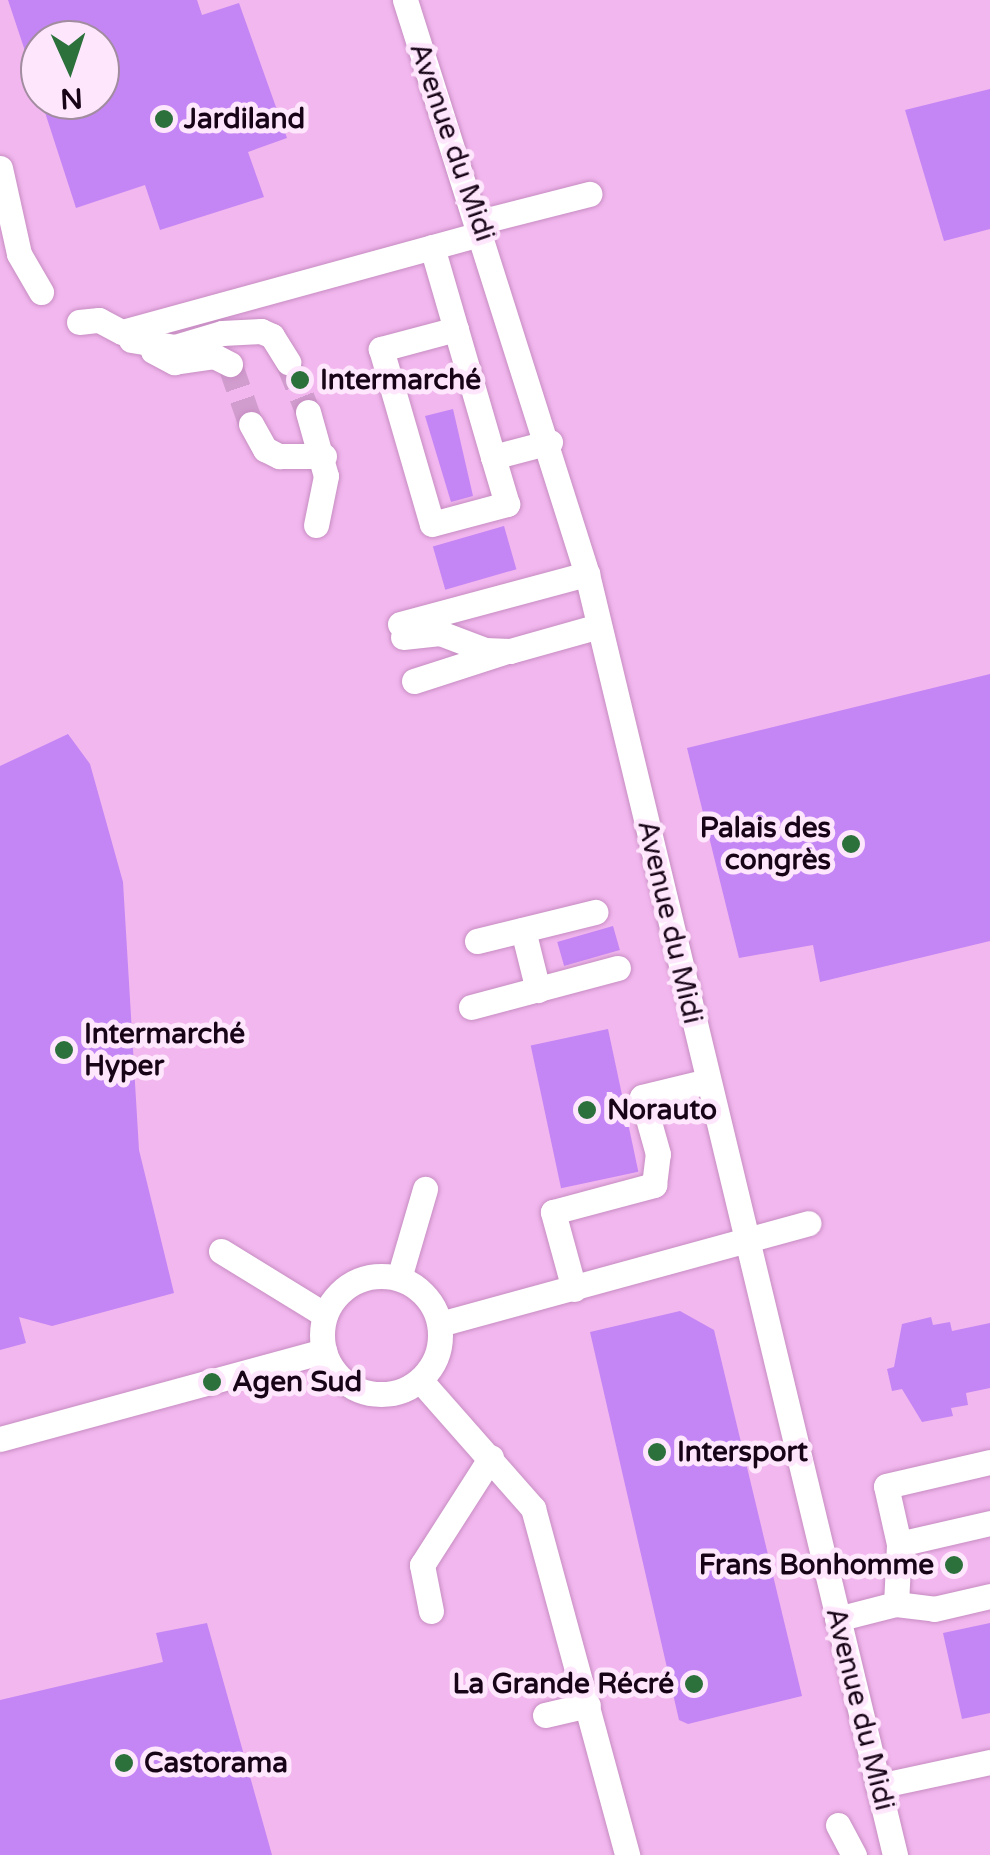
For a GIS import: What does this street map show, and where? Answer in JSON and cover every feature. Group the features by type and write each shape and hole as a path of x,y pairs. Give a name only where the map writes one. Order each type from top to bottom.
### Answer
{"street":[{"name":"Avenue du Midi","path":"404,0 550,442 587,574 895,1855"},
{"path":"0,168 18,254 42,292"},
{"path":"126,336 432,247 589,194"},
{"path":"432,247 494,457 507,504 432,524 381,349 456,329"},
{"path":"79,322 99,320 174,362 214,356 230,364"},
{"path":"126,336 175,347 206,336 261,332 272,336 288,362"},
{"path":"308,412 324,456 325,497 316,525"},
{"path":"251,424 264,450 279,456 324,456"},
{"path":"494,457 550,442"},
{"path":"506,651 440,634 401,630 587,574"},
{"path":"414,681 598,626"},
{"path":"477,942 595,912"},
{"path":"523,930 538,990"},
{"path":"472,1007 618,968"},
{"path":"574,1289 553,1212 654,1185 658,1154 642,1097 708,1081"},
{"path":"398,1278 425,1189"},
{"path":"440,1324 808,1223"},
{"path":"221,1251 325,1315"},
{"path":"363,1278 398,1278 426,1295 440,1324 437,1355 420,1380 403,1390 364,1392 346,1383 324,1350 325,1315 334,1299 363,1278"},
{"path":"0,1439 324,1350"},
{"path":"420,1380 492,1456 534,1508 627,1855"},
{"path":"431,1612 422,1565 492,1456"},
{"path":"896,1604 899,1544 886,1486 990,1462"},
{"path":"899,1544 990,1523"},
{"path":"837,1619 896,1604 934,1609 990,1596"},
{"path":"546,1715 588,1705"},
{"path":"878,1786 990,1762"},
{"path":"838,1824 854,1855"}],"building":[{"name":"Jardiland","path":"8,0 197,0 202,15 239,3 287,138 248,152 264,197 160,230 145,185 76,208 47,120 120,120 120,20 20,20 20,36"},
{"path":"990,89 990,229 944,241 905,110"},
{"path":"453,409 473,496 451,502 425,416"},
{"path":"504,526 516,569 445,590 433,546"},
{"name":"Palais des congrès","path":"990,674 990,941 820,982 813,945 739,958 687,748"},
{"name":"Intermarché Hyper","path":"68,734 90,764 123,882 139,1150 174,1293 52,1326 19,1317 26,1343 0,1350 0,766"},
{"path":"613,926 620,950 564,966 557,942"},
{"name":"Norauto","path":"608,1029 638,1172 561,1188 531,1045"},
{"path":"680,1311 714,1330 802,1696 688,1724 679,1720 590,1332"},
{"path":"931,1317 933,1325 950,1322 952,1331 990,1323 990,1388 966,1393 968,1405 951,1408 953,1416 922,1422 902,1389 892,1391 887,1369 894,1367 902,1324"},
{"name":"Castorama","path":"207,1623 272,1855 0,1855 0,1700 163,1662 156,1633"},
{"path":"990,1623 990,1713 962,1719 943,1633"}],"tunnel":[{"path":"288,362 308,412"},
{"path":"230,364 251,424"}],"place":[{"name":"Jardiland","path":"164,119"},
{"name":"Intermarché","path":"300,380"},
{"name":"Palais des congrès","path":"851,844"},
{"name":"Intermarché Hyper","path":"64,1050"},
{"name":"Norauto","path":"587,1110"},
{"name":"Agen Sud","path":"212,1382"},
{"name":"Intersport","path":"657,1452"},
{"name":"Frans Bonhomme","path":"954,1565"},
{"name":"La Grande Récré","path":"694,1684"},
{"name":"Castorama","path":"124,1763"}]}
